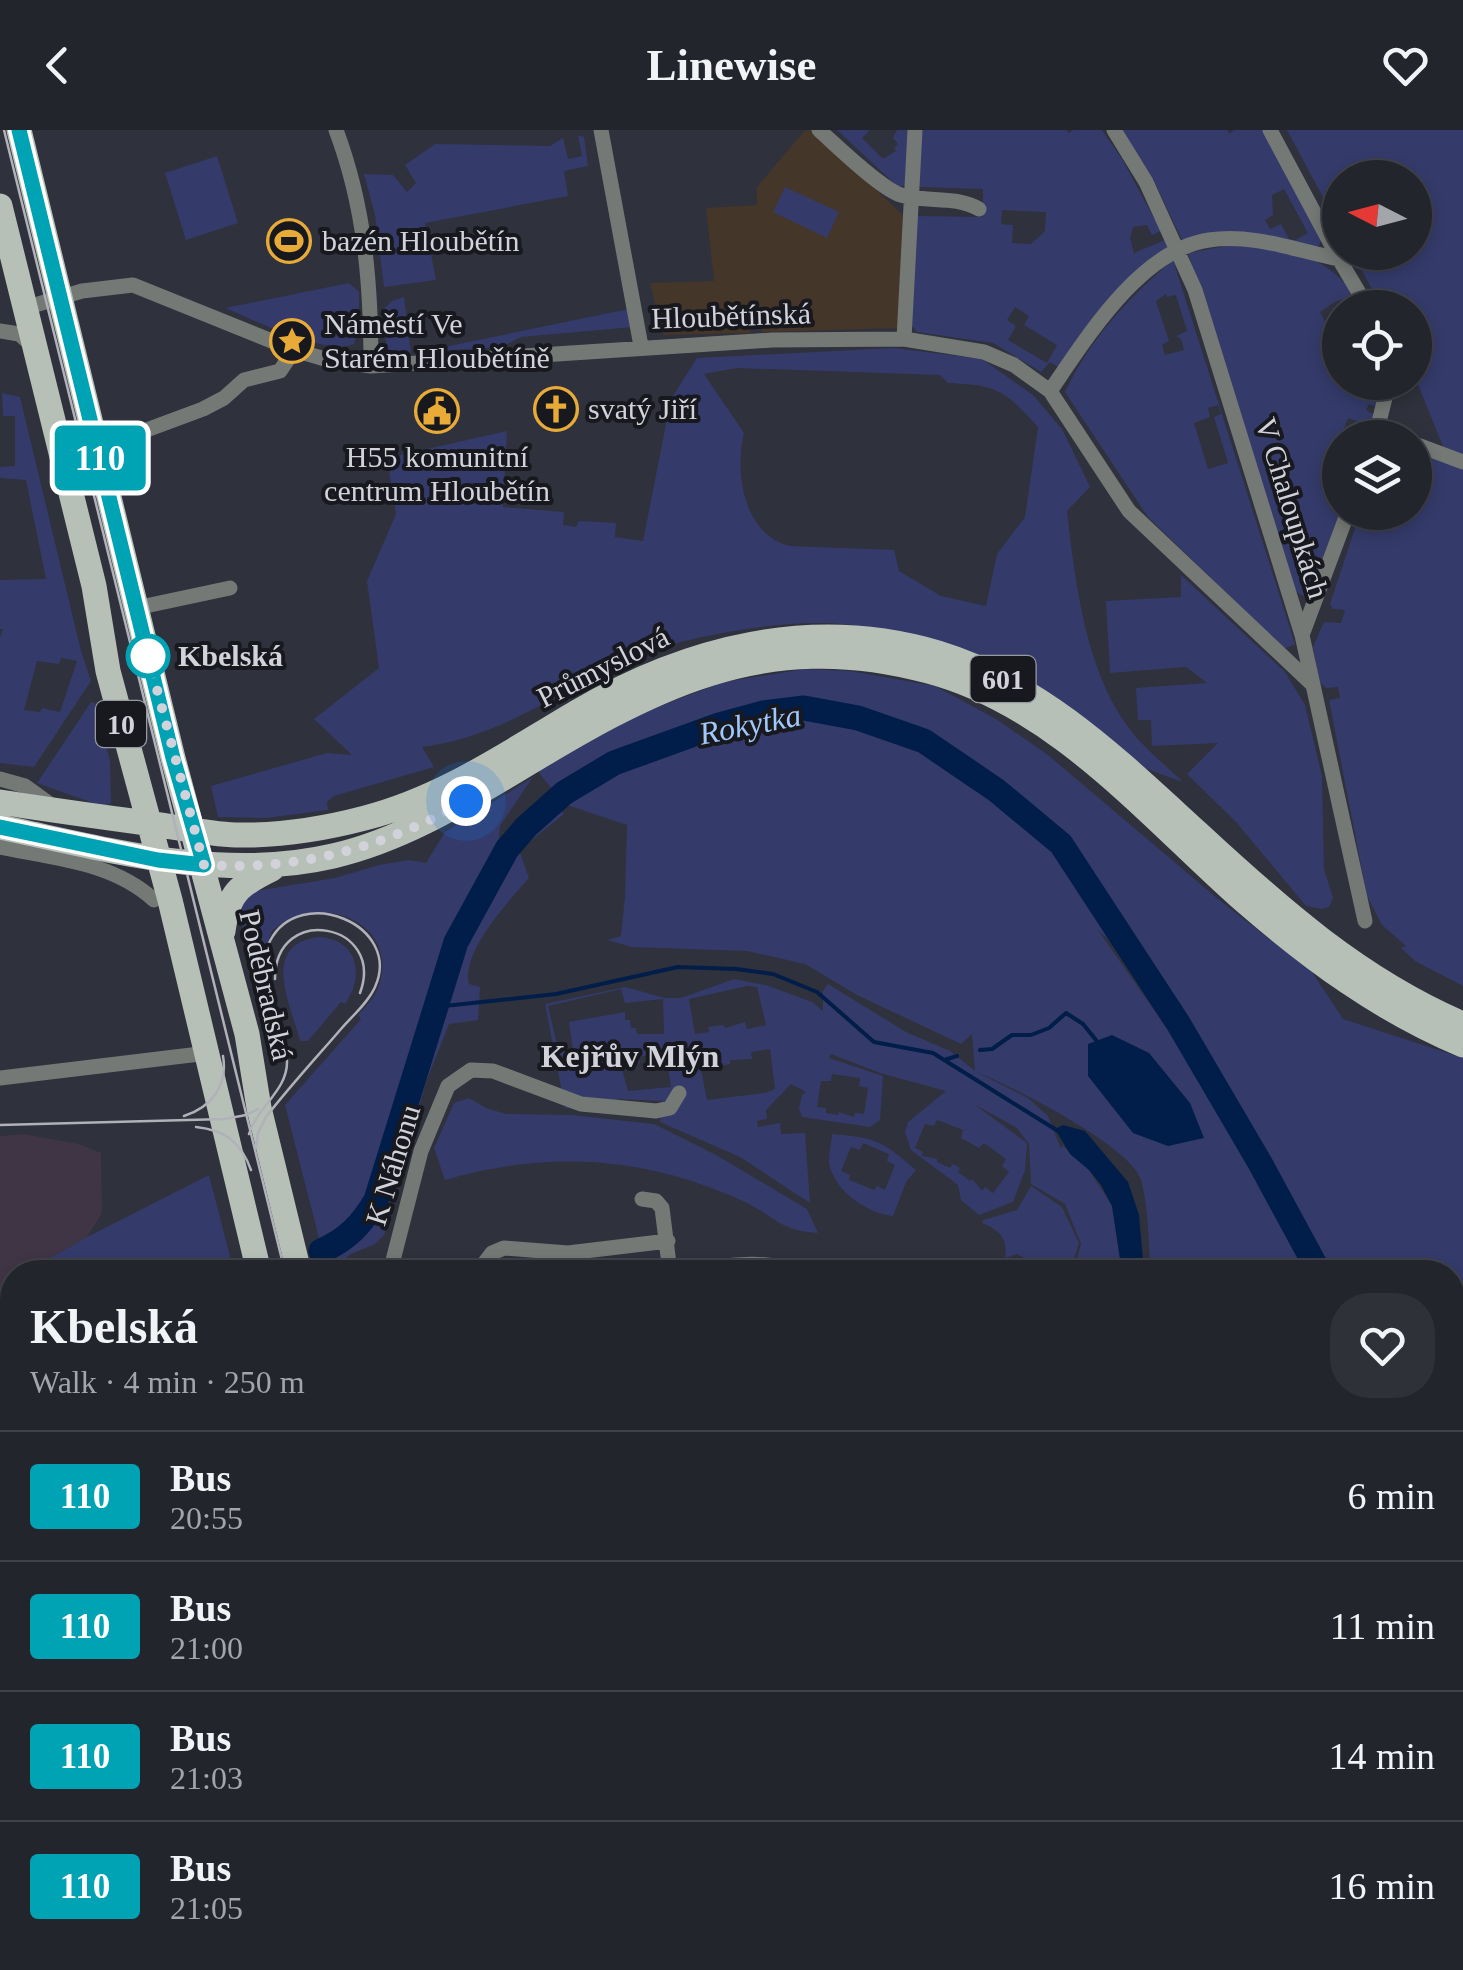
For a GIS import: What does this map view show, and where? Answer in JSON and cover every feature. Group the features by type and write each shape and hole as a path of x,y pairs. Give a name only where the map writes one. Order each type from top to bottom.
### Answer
{"main road":[{"name":"Poděbradská","path":"19,130 136,608 223,936 247,1034 258,1108 296,1260"},
{"name":"10","path":"0,206 94,586 108,671 158,860"},
{"name":"Průmyslová","path":"147,823 232,835 304,830 362,819 419,801 611,693 710,652 797,638 886,642 970,664 1049,706 1119,761 1328,946 1402,996 1463,1024"},
{"name":"Průmyslová","path":"204,865 283,864 335,856 402,834 451,810 608,716 687,679 738,665 791,657 880,660 965,682 1028,715 1085,757 1269,923 1323,966 1381,1006 1463,1046"},
{"name":"601","path":"0,802 147,823"},
{"name":"601","path":"0,827 158,860 204,865"},
{"path":"158,860 256,1260"},
{"path":"223,936 228,908 238,888 283,864"}],"street":[{"path":"336,130 351,171 363,225 371,299 372,366"},
{"path":"601,130 641,346"},
{"path":"819,130 895,193 913,198 964,200 979,209"},
{"path":"904,339 916,130"},
{"name":"V Chaloupkách","path":"1114,130 1146,182 1195,290 1302,636 1365,921"},
{"path":"1270,130 1322,227"},
{"path":"1050,391 1112,305 1138,278 1178,251 1207,240 1234,239 1268,242 1322,255"},
{"name":"Hloubětínská","path":"25,308 82,291 133,285 294,350 372,366 772,340 904,339 984,352 1014,365 1050,391 1129,512 1311,684"},
{"path":"0,331 19,334 35,349"},
{"path":"116,441 203,409 224,398 244,380 280,371 294,350"},
{"path":"1432,450 1463,462"},
{"path":"1302,636 1341,530"},
{"path":"136,608 230,588"},
{"path":"0,779 25,786 46,798 56,810"},
{"path":"0,846 106,870 131,882 154,900"},
{"path":"0,1078 208,1053"},
{"name":"K Náhonu","path":"393,1260 421,1151 448,1086 464,1073 480,1069 494,1072 571,1102 598,1106 663,1110 674,1104 679,1093"},
{"path":"642,1199 656,1201 662,1208 672,1260"},
{"path":"487,1260 504,1248 568,1253 668,1240"}],"shaded area":[{"path":"805,130 813,130 905,217 900,328 762,332 762,324 750,324 750,333 663,335 650,283 714,281 706,208 757,205 757,187"},
{"path":"837,130 870,130 862,138 883,159 896,151 898,144 893,138 897,130 908,130 906,186 897,186"},
{"path":"920,130 1102,130 1161,231 1152,235 1147,225 1133,227 1130,238 1134,253 1165,240 1169,248 1062,369 1050,362 1041,372 993,343 917,332 912,326 916,216 983,217 983,189 918,187","holes":["1002,210 1046,212 1045,231 1031,244 1012,243 1013,225 1001,224","1015,307 1029,316 1024,325 1057,345 1047,363 1008,340 1016,326 1007,320"]},
{"path":"1122,130 1227,130 1230,134 1234,130 1264,130 1322,235 1317,249 1183,242 1154,181","holes":["1284,189 1308,233 1289,239 1281,224 1270,229 1265,220 1273,215 1272,195"]},
{"path":"1287,130 1463,130 1463,456 1444,449 1424,400 1432,400 1432,290 1373,290 1361,270 1432,270 1432,160 1322,160 1322,195"},
{"path":"578,135 584,137 588,166 564,171 568,196 425,223 436,280 384,287 375,215 364,174 393,175 407,192 416,183 405,165 435,144 550,146 563,138 568,159 582,156"},
{"path":"217,156 238,223 186,240 165,173"},
{"path":"785,187 839,212 827,238 773,212"},
{"path":"1231,245 1290,252 1322,264 1322,270 1330,270 1350,290 1322,290 1322,400 1380,400 1379,408 1369,404 1366,410 1376,415 1374,420 1322,420 1322,530 1333,530 1312,588 1303,596 1295,591 1188,253"},
{"path":"1173,260 1295,644 1284,649 1148,517 1065,392 1098,337","holes":["1166,294 1176,295 1187,331 1176,336 1184,350 1165,355 1162,345 1169,341 1156,301","1218,405 1221,414 1214,417 1228,463 1208,469 1194,423 1210,417 1208,408"]},
{"path":"349,283 359,292 359,327 354,344 307,341 225,308"},
{"path":"404,297 411,353 396,354 386,347 384,309"},
{"path":"629,309 633,327 521,337 502,347 420,352 418,349 449,346"},
{"path":"894,348 982,359 1033,395 1062,429 1090,487 1067,511 1078,595 1101,678 1128,727 1183,782 1094,745 886,635 855,626 801,623 713,635 635,657 517,718 455,741 422,747 434,767 334,796 327,802 328,810 266,818 218,817 211,786 327,753 352,755 314,719 379,668 367,581 396,514 387,458 507,431 503,507 564,512 563,525 576,527 579,521 616,523 615,537 643,541 671,399 697,358","holes":["737,368 940,375 948,383 999,392 1038,427 1025,517 997,554 986,606 941,596 899,571 894,550 790,546 762,530 742,483 744,433 704,374"]},
{"path":"2,393 20,397 91,681 34,767 0,763 0,580 46,579 26,480 0,478 0,467 15,466 15,416 3,416","holes":["37,661 77,661 60,712 24,710"]},
{"path":"1432,456 1463,466 1463,986 1415,961 1401,948 1406,946 1382,925 1367,896 1329,700 1340,698 1338,687 1326,688 1319,682 1313,647 1324,622 1341,623 1345,610 1333,609 1330,604 1354,530 1432,530"},
{"path":"1181,575 1285,672 1305,705 1322,776 1324,869 1333,898 1329,907 1306,906 1236,822 1187,774 1218,743 1152,746 1151,720 1138,720 1136,688 1207,683 1186,667 1110,673 1106,601 1181,597"},
{"path":"805,669 850,671 935,686 996,719 1048,755 1218,899 1312,972 1343,1019 1463,1058 1463,1260 1321,1260 1175,1002 1098,930 1196,1070 1303,1260 1150,1260 1144,1191 1132,1166 1068,1118 1015,1090 976,1072 1028,1098 1048,1116 1061,1149 1062,1145 1089,1170 1112,1206 1120,1260 1076,1260 1081,1244 1065,1204 1031,1184 1029,1144 1017,1128 974,1104 1027,1143 1025,1170 1013,1202 979,1215 961,1200 958,1185 911,1150 905,1132 908,1122 946,1091 880,1073 831,1054 829,1058 883,1076 880,1120 870,1127 802,1117 799,1108 806,1092 791,1084 766,1110 767,1119 757,1121 758,1127 780,1123 781,1134 805,1133 810,1203 740,1157 660,1122 663,1101 618,1099 614,1113 565,1108 545,1004 625,987 665,998 681,998 734,979 766,985 812,1002 823,1011 823,991 828,984 906,1032 950,1051 975,1071 972,1034 961,1044 857,995 805,964 747,951 632,947 607,940 621,936 627,825 564,804 536,769 614,723 724,682","holes":["757,987 766,1025 747,1029 745,1022 725,1028 708,1027 709,1032 695,1034 689,999","621,989 625,1003 663,999 664,1034 637,1034 630,1020 625,1020 625,1012 569,1022 573,1050 559,1053 548,1006","770,1049 775,1089 707,1100 700,1065 714,1062 715,1067 730,1064 730,1060 752,1059 751,1052","666,1052 671,1087 628,1091 621,1066 640,1063 639,1057","832,1074 860,1078 859,1086 868,1088 864,1114 838,1115 817,1107 821,1081 831,1081","937,1120 963,1130 961,1138 979,1148 984,1143 1006,1159 1002,1166 1009,1172 993,1193 985,1187 982,1191 953,1164 950,1168 937,1159 922,1156 923,1152 915,1148 925,1124 934,1126"]},
{"path":"91,702 95,703 110,761 111,803 104,807 37,783"},
{"path":"533,777 500,826 498,847 460,922 371,1189 355,1216 320,1242 285,1105 361,1019 358,1015 379,987 382,961 377,943 366,928 350,918 311,913 272,931 262,959 265,984 256,986 240,916 243,901 255,891 335,878 379,865 409,860 426,863 445,832"},
{"path":"557,808 564,814 519,850 529,878 488,928 472,957 469,984 480,987 478,1020 449,1024 426,1082 384,1235 344,1260 327,1260 326,1256 356,1236 387,1188 455,962 502,865 519,839"},
{"path":"319,937 332,939 350,952 355,982 345,1004 341,1002 308,1041 300,1041 286,994 284,963 289,951 301,942"},
{"path":"1112,1035 1149,1053 1190,1103 1204,1138 1168,1146 1133,1133 1088,1076 1088,1044"},
{"path":"469,1098 506,1114 572,1115 654,1124 718,1156 807,1209 818,1233 786,1226 743,1201 706,1186 633,1167 596,1162 522,1164 445,1180 434,1148 454,1103"},
{"path":"1063,1125 1085,1131 1128,1182 1139,1215 1143,1260 1120,1260 1112,1206 1101,1185 1070,1154 1055,1129"},
{"path":"24,1134 79,1144 101,1153 102,1213 87,1237 47,1260 0,1260 0,1136"},
{"path":"832,1134 879,1143 916,1170 906,1182 893,1216 864,1206 840,1186 829,1163","holes":["863,1143 889,1154 887,1161 895,1165 885,1190 849,1180 850,1175 841,1171 851,1147 860,1150"]},
{"path":"209,1175 231,1260 47,1260"},
{"path":"1031,1186 1062,1207 1079,1243 1074,1260 1028,1260 1017,1254 1005,1258 1001,1236 982,1223 1017,1210"}],"waterway":[{"name":"Rokytka","path":"321,1251 353,1230 376,1200 456,942 507,849 526,827 564,793 614,763 719,725 763,713 804,708 858,718 924,741 996,790 1061,844 1178,1023 1313,1260"},
{"path":"435,1007 556,994 678,967 773,974 817,992 874,1042 933,1053 1058,1131"},
{"path":"980,1050 992,1049 1012,1035 1031,1035 1049,1028 1066,1013 1083,1024 1096,1040"},
{"path":"944,1060 957,1056"}],"tram line":[{"path":"4,130 282,1260"},
{"path":"249,1134 286,1071 285,1047 265,968 270,941 284,924 303,915 324,914 344,919 362,930 375,946 380,965 375,987 266,1117 256,1148"},
{"path":"275,979 280,955 292,939 309,931 327,931 345,938 358,950 364,969 360,993"},
{"path":"184,1116 203,1107 216,1094 223,1076 223,1056"},
{"path":"0,1125 225,1119 258,1109"},
{"path":"196,1127 231,1139 251,1170"}],"bus line":[{"name":"110","path":"0,827 158,860 204,865 173,758 19,130"}],"place":[{"name":"bazén Hloubětín","path":"289,241"},
{"name":"Náměstí Ve Starém Hloubětíně","path":"292,341"},
{"name":"svatý Jiří","path":"556,409"},
{"name":"H55 komunitní centrum Hloubětín","path":"437,411"},
{"name":"Kbelská","path":"148,656"}],"district":[{"name":"Kejřův Mlýn","path":"630,1056"}],"route":[{"path":"148,656 204,865 283,864 335,856 402,834 466,801"}]}
